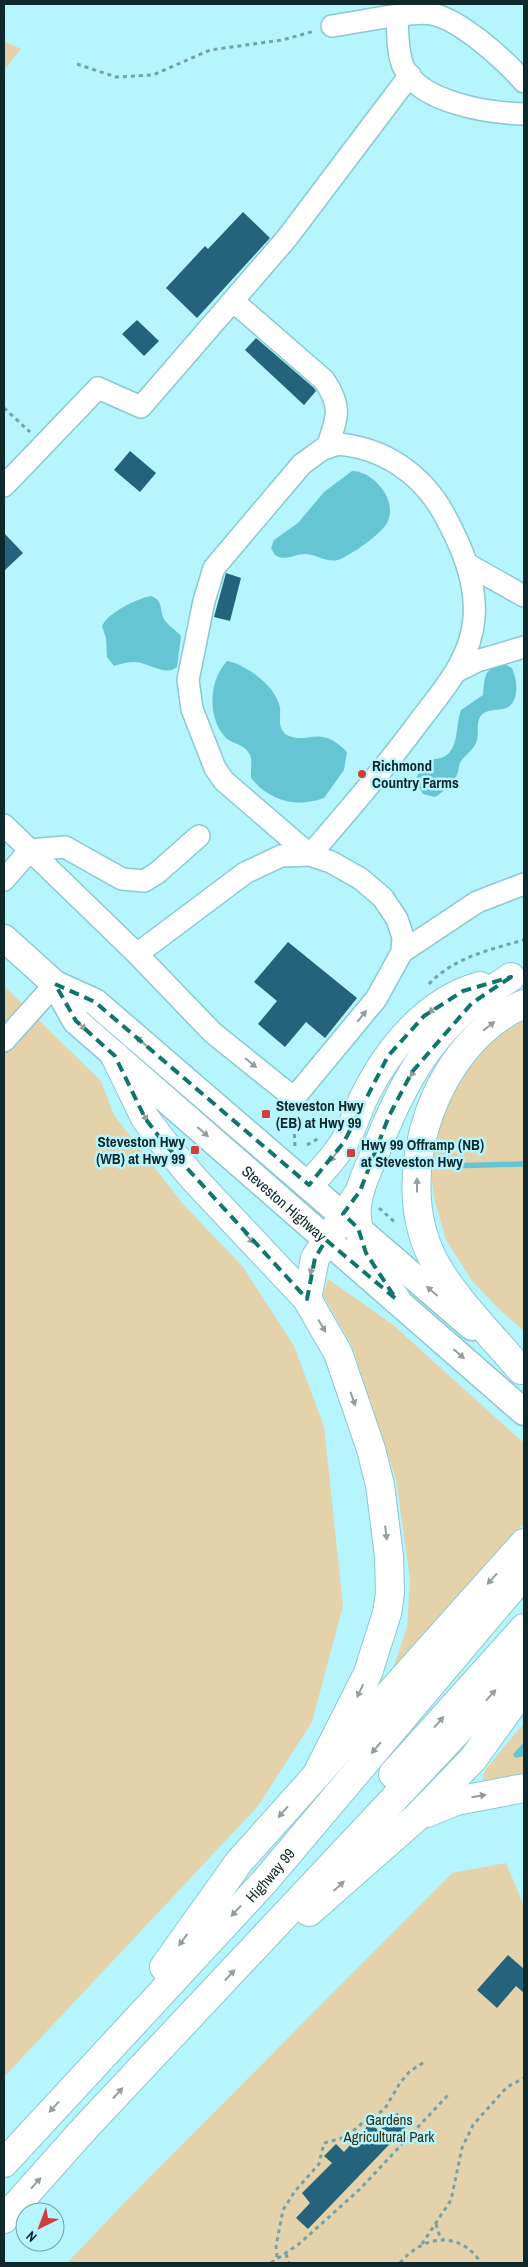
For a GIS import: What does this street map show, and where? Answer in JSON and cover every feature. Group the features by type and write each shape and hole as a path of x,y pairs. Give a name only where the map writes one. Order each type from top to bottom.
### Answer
{"highway":[{"path":"309,1185 344,1142 364,1099 388,1056 424,1016 463,991 518,975"},
{"path":"306,1299 315,1258 326,1240 350,1221 368,1198 389,1116 412,1072 443,1032 472,1004 518,975"},
{"path":"523,1371 473,1314 432,1256 420,1221 417,1200 417,1171 425,1126 441,1083 466,1047 486,1027 524,1004"},
{"path":"115,1056 144,1118 195,1180 306,1299 338,1353 371,1449 380,1485 386,1538 390,1593 387,1613 368,1673 316,1776"},
{"path":"350,1221 378,1276 396,1299"},
{"path":"99,2058 240,1862 524,1543"},
{"name":"Highway 99","path":"4,2163 265,1880 524,1574"},
{"path":"408,1711 448,1680 524,1598"},
{"path":"302,1897 321,1856 524,1628"},
{"path":"4,2219 85,2128 258,1946 470,1718 524,1657"},
{"path":"258,1946 305,1916 416,1817 473,1760 524,1688"},
{"path":"416,1817 456,1801 524,1788"}],"main road":[{"name":"Steveston Highway","path":"4,938 55,984 95,1002 523,1371"},
{"name":"Steveston Highway","path":"55,984 76,1022 524,1412"}],"lane":[{"path":"332,26 397,16 432,14 465,30 506,62 524,82"},
{"path":"397,16 398,41 404,67 419,86 465,107 524,114"},
{"path":"4,486 98,388 141,407 287,238 410,75"},
{"path":"233,301 324,380 335,396 337,416 327,448"},
{"path":"338,444 356,445 389,457 409,471 438,504 456,536 467,564 473,590 474,617 470,643 457,671 383,770 310,855 224,781 215,768 192,709 188,680 204,601 214,568 302,464 327,448 338,444"},
{"path":"467,564 524,596"},
{"path":"457,671 477,661 524,647"},
{"path":"4,826 137,954 213,1033 294,1098 376,999 402,945 477,902 524,884"},
{"path":"4,880 30,850 65,847 122,879 144,881 157,873 199,836"},
{"path":"137,954 245,874 281,856 310,855 331,862 361,879 383,898 397,919 402,945"},
{"path":"4,1042 55,984"}],"path":[{"path":"77,64 116,77 153,75 210,50 282,40 332,26"},
{"path":"4,408 43,445"},
{"path":"294,1126 295,1146"},
{"path":"368,1198 404,1230"},
{"path":"276,2257 276,2246 283,2210 295,2191 319,2164 324,2143 346,2137 366,2119 384,2110 400,2083 410,2071 426,2061"},
{"path":"422,2244 451,2200 462,2148 473,2124 507,2087 524,2078"},
{"path":"271,2263 276,2257 286,2254 360,2189 448,2095"},
{"path":"436,2224 439,2234 444,2240"},
{"path":"400,2263 409,2252 422,2244 444,2240 465,2246 481,2263"},
{"path":"286,2254 289,2263"}],"highlighted area":[{"path":"511,977 472,1003 412,1072 389,1116 360,1191 343,1214 358,1228 366,1253 396,1299 326,1240 315,1258 307,1299 163,1142 145,1118 115,1056 76,1021 55,984 95,1002 309,1185 344,1142 388,1056 424,1016 463,991"}],"green space":[{"path":"4,41 21,49 4,70"},
{"path":"4,986 101,1081 114,1115 183,1204 243,1267 294,1346 324,1426 343,1606 312,1722 258,1806 4,2077"},
{"path":"524,1015 524,1331 473,1282 446,1240 434,1197 429,1154 443,1098 476,1050"},
{"path":"328,1279 392,1324 524,1443 524,1523 391,1674 407,1627 410,1579 396,1479 352,1346 323,1295"},
{"path":"524,1723 524,1775 482,1783 485,1770"},
{"name":"Gardens Agricultural Park","path":"506,1863 524,1906 524,2263 67,2263 127,2200 452,1873"}],"water":[{"path":"352,471 360,472 375,481 387,496 390,514 384,528 350,554 334,561 305,554 286,558 275,555 271,548 274,540 298,523 324,492"},
{"path":"151,596 160,603 165,621 181,636 177,667 172,670 162,670 134,662 114,666 107,657 106,638 102,626 117,611 138,600"},
{"path":"227,661 243,667 260,678 273,692 278,700 280,724 285,734 301,738 328,738 347,752 344,770 324,798 303,802 284,800 266,792 251,778 251,760 248,751 225,737 215,719 212,699 214,688 221,669"},
{"path":"503,663 512,668 515,676 516,689 513,702 506,708 483,713 478,723 476,743 461,761 454,780 443,792 435,797 423,794 415,780 425,762 441,758 451,750 456,737 461,710 483,695 486,674 492,668"}],"building":[{"path":"243,212 270,238 197,318 166,288 205,246 208,249"},
{"path":"137,320 159,341 144,356 122,334"},
{"path":"256,338 314,388 316,391 304,405 245,350"},
{"path":"130,451 156,473 140,492 114,470"},
{"path":"4,533 23,553 4,571"},
{"path":"226,573 241,578 230,621 214,617"},
{"path":"288,942 357,998 325,1038 306,1022 285,1047 258,1024 277,1001 254,982"},
{"path":"508,1955 524,1969 524,1993 516,1986 497,2008 477,1990"},
{"path":"397,2113 408,2125 308,2229 296,2218 310,2203 302,2193 332,2163 324,2156 336,2144 344,2152 370,2123 379,2131"}],"waterway":[{"path":"446,1166 524,1164"},
{"path":"524,1746 516,1755 524,1753"}],"place":[{"name":"Richmond Country Farms","path":"362,774"},
{"name":"Steveston Hwy (EB) at Hwy 99","path":"266,1114"},
{"name":"Steveston Hwy (WB) at Hwy 99","path":"195,1150"},
{"name":"Hwy 99 Offramp (NB) at Steveston Hwy","path":"351,1153"}]}
